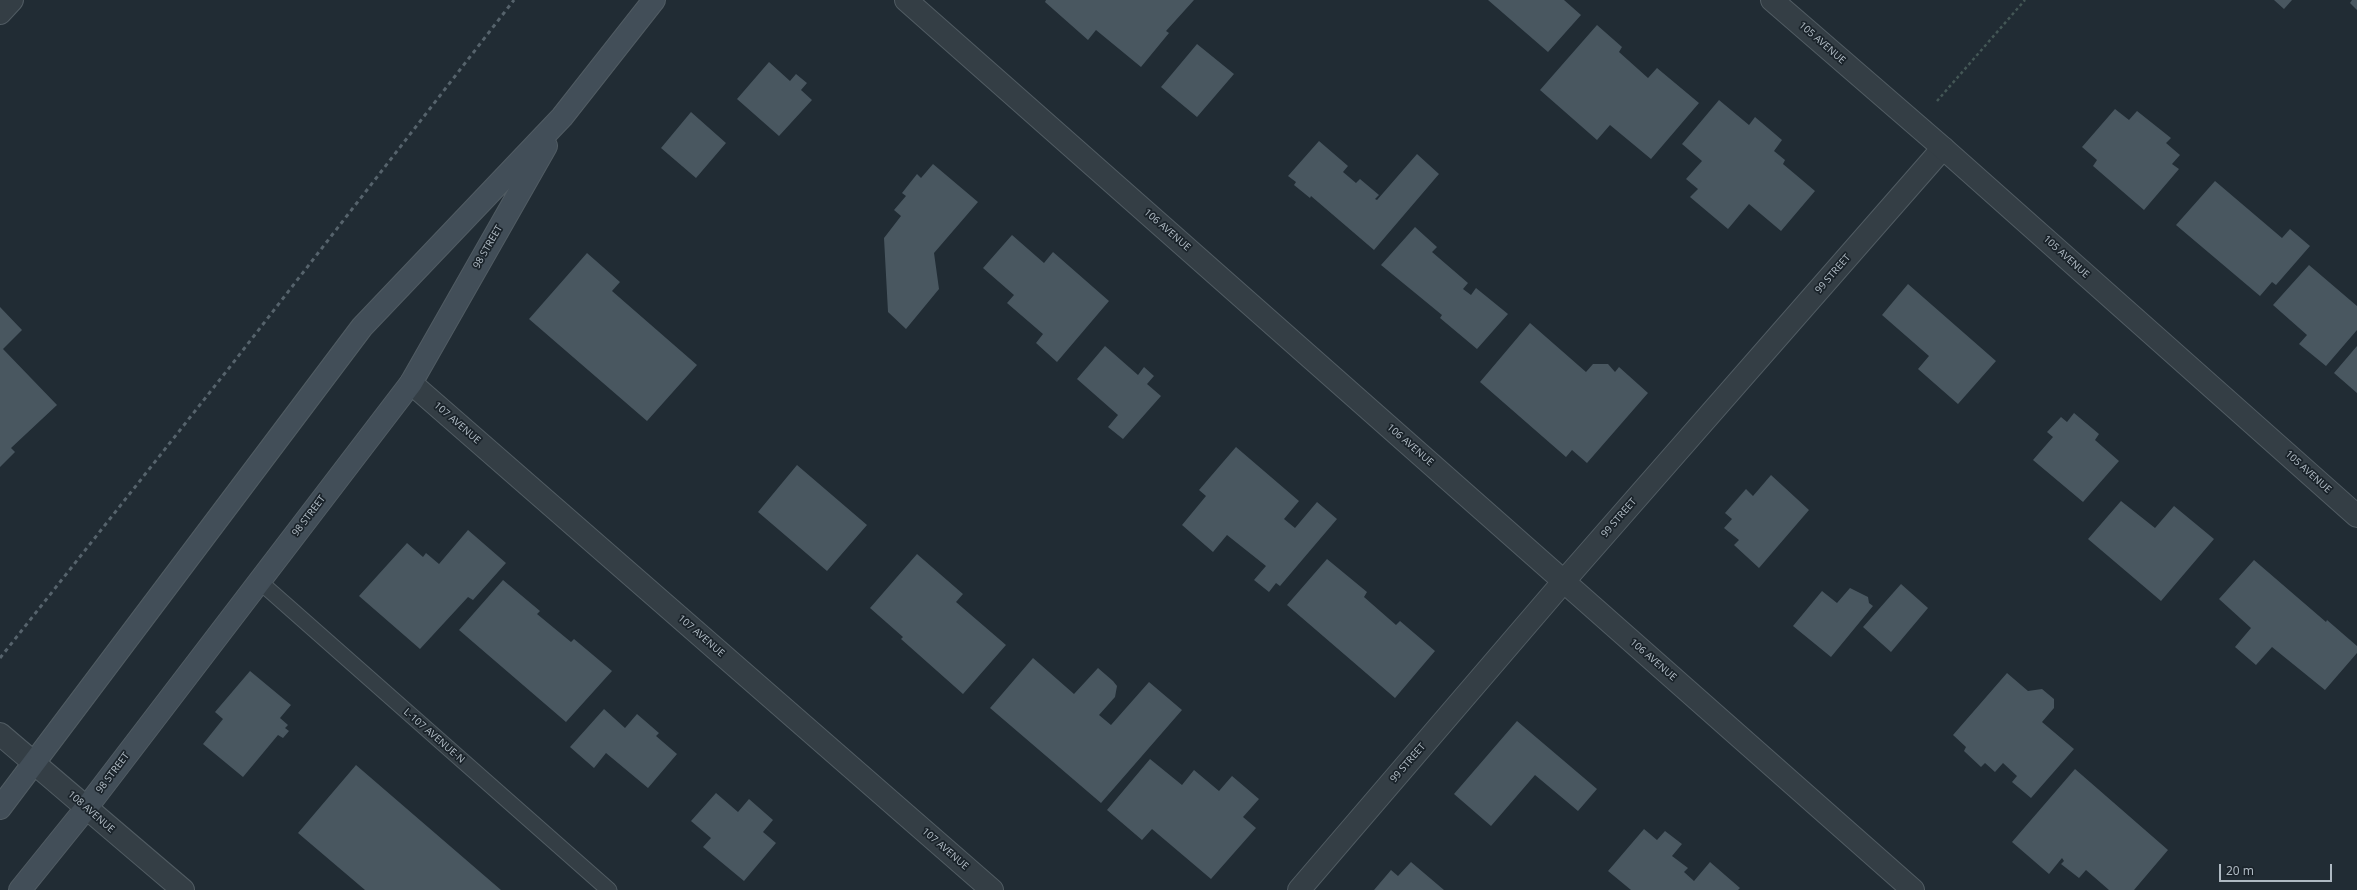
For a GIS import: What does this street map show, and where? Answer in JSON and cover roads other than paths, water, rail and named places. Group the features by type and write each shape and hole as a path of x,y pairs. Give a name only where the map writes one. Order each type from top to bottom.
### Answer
{"main road":[{"name":"98 STREET","path":"0,808 35,764 362,327 562,117 654,0"},
{"name":"98 STREET","path":"20,890 86,807 411,382 562,117"}],"street":[{"path":"0,13 12,0"},
{"name":"106 AVENUE","path":"906,0 1913,890"},
{"name":"105 AVENUE","path":"1772,0 1943,148 2357,516"},
{"name":"99 STREET","path":"1299,890 1564,581 1943,148"},
{"name":"107 AVENUE","path":"411,382 992,890"},
{"name":"108 AVENUE","path":"0,734 183,890"}],"lane":[{"name":"L-107 AVENUE-N","path":"259,581 609,890"}],"railway":[{"path":"0,658 233,363 514,0"}]}
